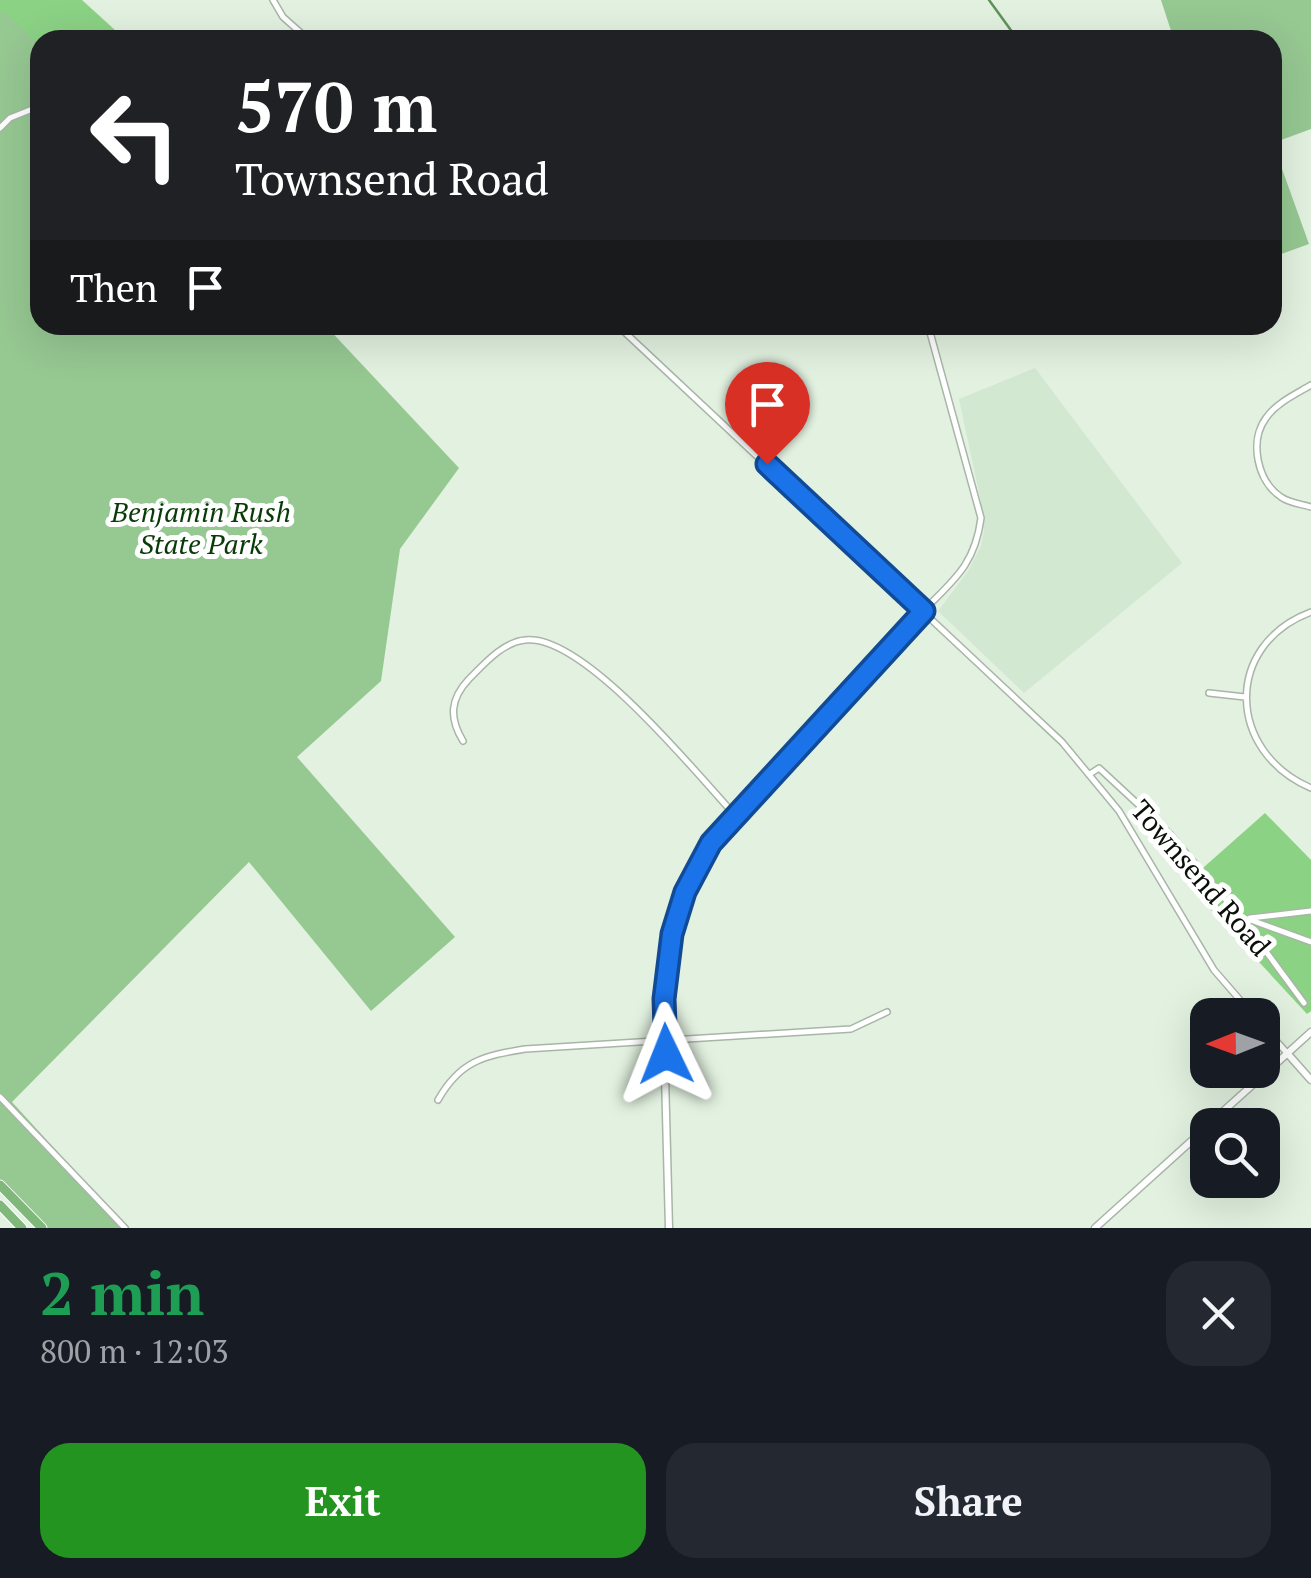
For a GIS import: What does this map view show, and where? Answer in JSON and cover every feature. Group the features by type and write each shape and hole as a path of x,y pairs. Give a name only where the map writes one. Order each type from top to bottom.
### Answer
{"highway":[{"path":"0,1185 42,1228"},
{"path":"0,1205 22,1228"}],"street":[{"path":"273,0 298,30"},
{"path":"0,128 30,109"},
{"name":"Townsend Road","path":"629,335 1036,716 1090,774 1153,864 1214,970 1238,998"},
{"path":"669,1228 666,963 678,908 711,843 734,814 964,570 978,542 981,518 931,335"},
{"path":"1311,386 1273,409 1261,427 1256,451 1260,472 1281,498 1311,507"},
{"path":"1311,612 1288,622 1258,654 1245,697 1252,734 1264,754 1280,770 1311,788"},
{"path":"464,740 452,714 455,698 466,681 507,644 538,640 558,646 580,660 622,695 734,814"},
{"path":"1210,692 1245,697"},
{"name":"Townsend Road","path":"1090,774 1099,768 1169,833 1245,919 1304,1003"},
{"path":"1245,919 1311,911"},
{"path":"1245,919 1311,942"},
{"path":"438,1100 456,1073 495,1054 851,1029 888,1012"},
{"path":"1227,1108 1311,1032"},
{"path":"1280,1046 1311,1080"},
{"path":"0,1097 125,1228"},
{"path":"1096,1228 1190,1142"}],"shaded area":[{"path":"1035,368 1182,563 1024,693 938,611 968,571 984,531 959,399"}],"green space":[{"name":"Benjamin Rush State Park","path":"0,0 30,30 30,335 334,335 459,468 400,549 381,681 297,757 455,937 371,1011 249,862 12,1102 127,1228 42,1228 0,1186"},
{"path":"0,0 82,0 115,30 30,30 30,36 5,12 0,14"},
{"path":"1161,0 1311,0 1311,129 1282,140 1282,30 1171,30"},
{"path":"1282,169 1309,244 1282,254"},
{"path":"1265,813 1311,860 1311,1011 1307,1014 1186,883"}],"waterway":[{"path":"989,0 1011,30"}],"route":[{"path":"666,1054 664,999 672,934 678,908 711,843 924,611 767,464"}]}
